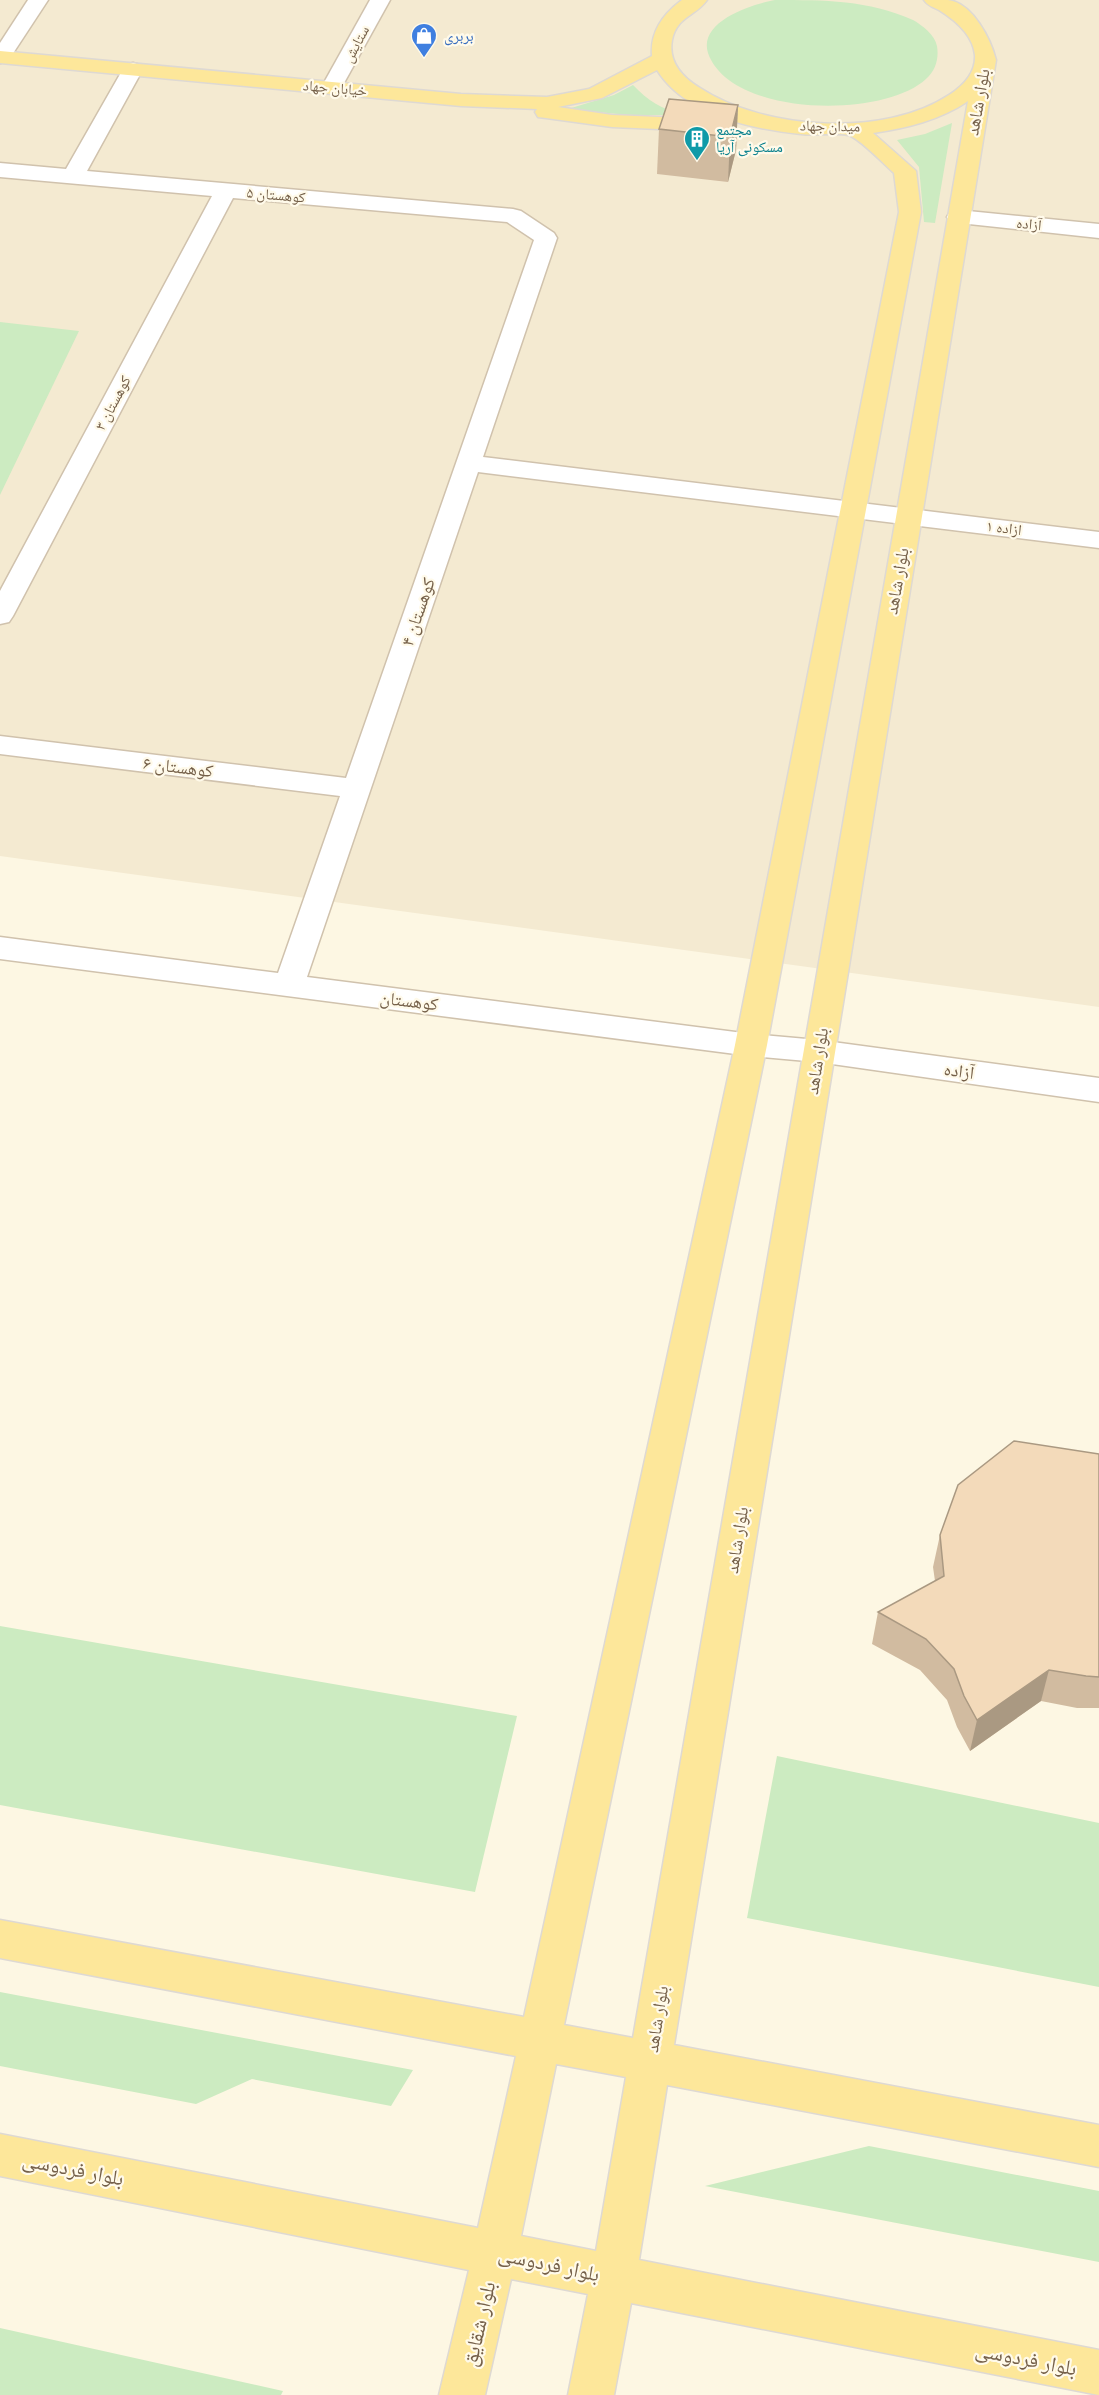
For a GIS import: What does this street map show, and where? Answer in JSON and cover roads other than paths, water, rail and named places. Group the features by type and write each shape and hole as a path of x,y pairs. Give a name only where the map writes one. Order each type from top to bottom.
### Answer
{"main road":[{"path":"661,48 671,0"},
{"path":"661,48 671,19 697,0"},
{"path":"934,0 967,20 982,39 986,60"},
{"name":"خیابان جهاد","path":"1,57 461,100 547,103 595,94 661,48"},
{"name":"میدان جهاد","path":"661,48 674,78 696,96 728,112 767,122 810,128 854,128 896,123 933,112 960,97 979,79 986,60"},
{"name":"بلوار شاهد","path":"614,2277 986,60"},
{"path":"461,100 612,121 702,126 767,122"},
{"path":"541,2040 751,1045 910,212 905,171 854,128"},
{"path":"0,1939 1099,2146"},
{"name":"بلوار شقایق","path":"462,2395 541,2040"},
{"name":"بلوار فردوسی","path":"0,2155 1099,2373"},
{"path":"591,2395 614,2277"}],"street":[{"path":"1,57 38,0"},
{"name":"ستایش","path":"332,88 380,0"},
{"path":"73,177 133,69"},
{"name":"کوهستان ۵","path":"0,170 513,216 546,238"},
{"name":"کوهستان ۳","path":"0,616 226,190"},
{"name":"آزاده","path":"958,217 1099,231"},
{"name":"کوهستان ۴","path":"289,985 546,238"},
{"name":"ازاده ۱","path":"470,463 1099,540"},
{"name":"کوهستان ۶","path":"0,745 357,789"},
{"name":"کوهستان","path":"0,948 818,1052"},
{"name":"آزاده","path":"818,1052 1099,1090"}],"place":[{"name":"بربری","path":"424,59"},
{"name":"مجتمع مسکونی آریا","path":"697,162"}]}
